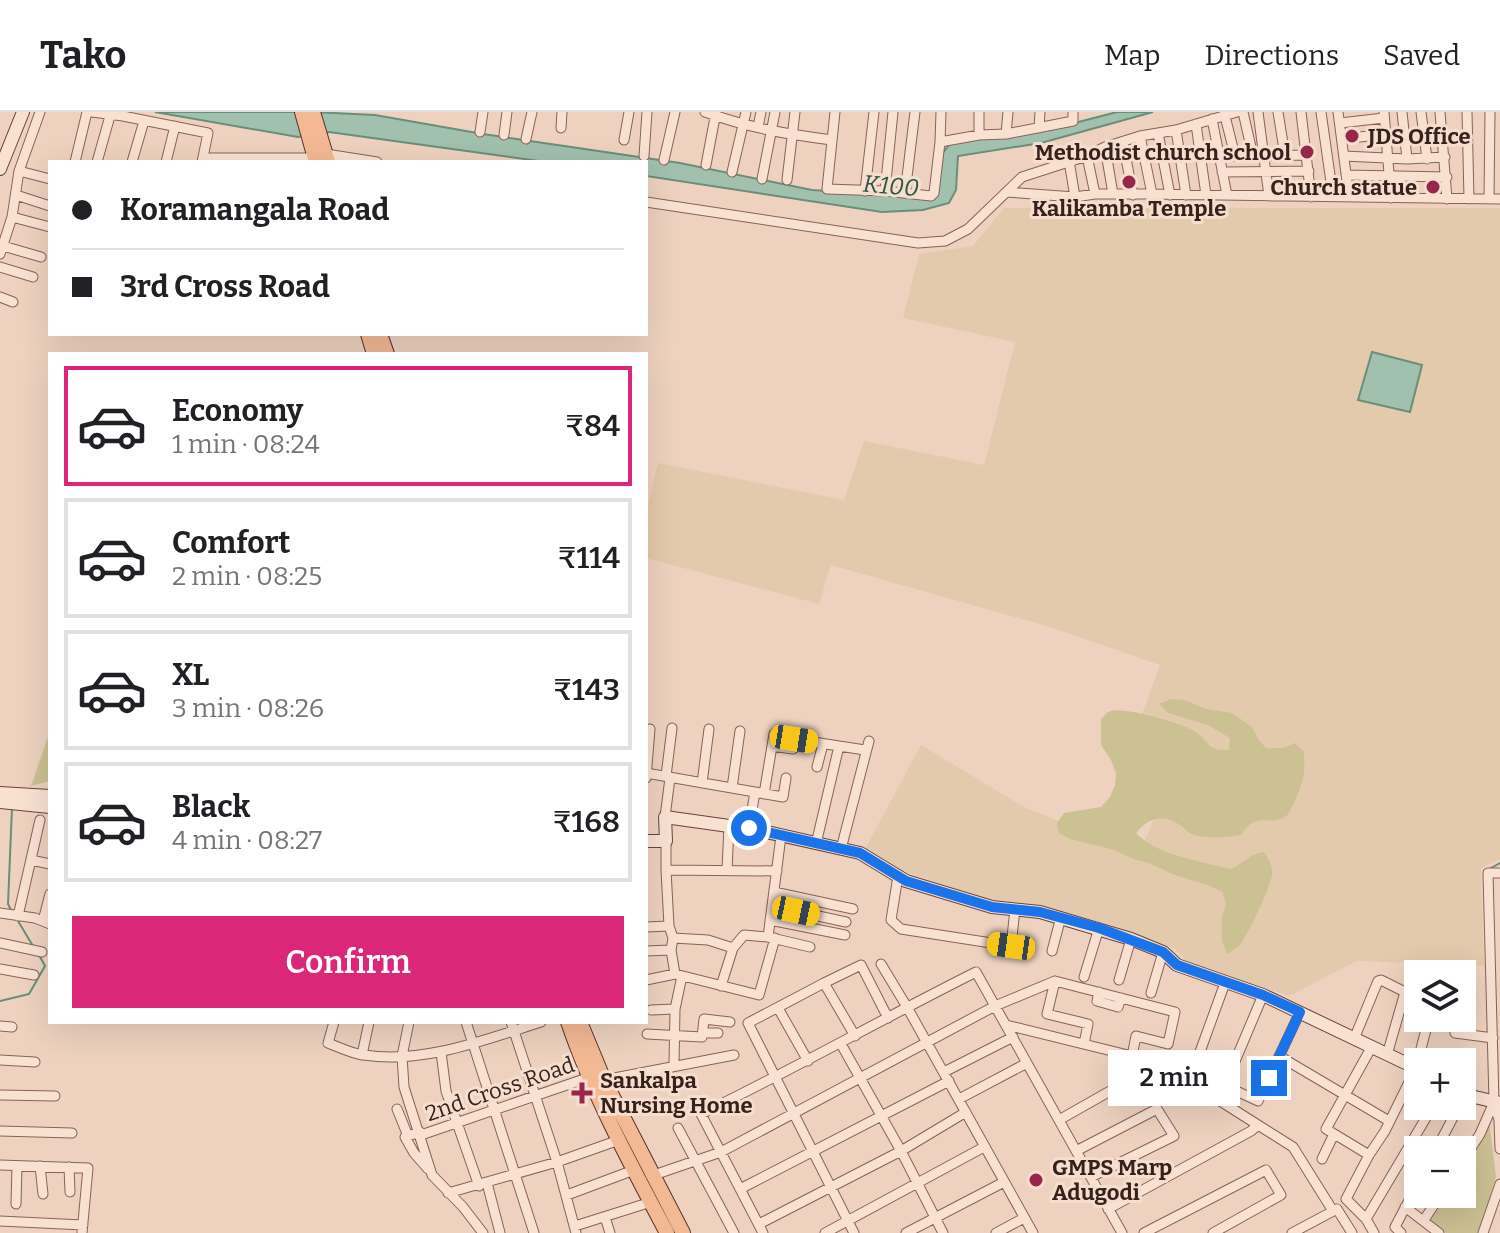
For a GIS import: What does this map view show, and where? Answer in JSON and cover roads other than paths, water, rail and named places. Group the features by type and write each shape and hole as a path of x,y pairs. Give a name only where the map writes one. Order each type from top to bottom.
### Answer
{"main road":[{"path":"302,112 321,159"},
{"path":"313,112 321,159"},
{"path":"569,1024 597,1078 667,1233"},
{"path":"581,1024 619,1140 683,1233"}],"street":[{"path":"0,146 15,112"},
{"path":"0,169 23,112"},
{"path":"40,112 19,171 12,217 1,250 41,257"},
{"path":"76,160 89,112 208,133 202,160 321,159"},
{"path":"480,132 483,112"},
{"path":"504,135 507,112"},
{"path":"526,139 532,112"},
{"path":"561,128 562,112"},
{"path":"624,140 629,112"},
{"path":"644,156 647,112"},
{"path":"664,160 675,112"},
{"path":"732,172 746,112"},
{"path":"758,127 761,112"},
{"path":"762,179 775,112"},
{"path":"787,180 795,112"},
{"path":"835,112 827,189 931,196 934,193 941,112"},
{"path":"865,191 874,112"},
{"path":"885,191 893,112"},
{"path":"905,193 915,112"},
{"path":"979,112 979,135"},
{"path":"1006,134 1008,112"},
{"path":"1039,128 1040,112"},
{"path":"940,142 1073,121 1073,112"},
{"path":"648,202 918,243 945,241 968,229 1022,177 1140,136 1176,130 1237,112"},
{"path":"1243,112 1253,156"},
{"path":"1258,112 1269,196"},
{"path":"1278,112 1285,156"},
{"path":"1301,112 1311,197"},
{"path":"1321,112 1333,196"},
{"path":"1402,112 1407,159"},
{"path":"1421,112 1427,159"},
{"path":"1440,112 1447,199"},
{"path":"1467,112 1469,199"},
{"path":"1489,198 1490,112 1500,113"},
{"path":"706,165 712,113 770,132 832,140"},
{"path":"1349,197 1339,118 1384,115 1391,198"},
{"path":"98,160 110,116"},
{"path":"1225,116 1235,156"},
{"path":"1212,119 1227,195"},
{"path":"133,160 144,121"},
{"path":"1196,124 1206,195"},
{"path":"166,160 175,126"},
{"path":"1176,130 1186,195"},
{"path":"1158,133 1170,195"},
{"path":"1342,139 1386,134"},
{"path":"1140,136 1152,194"},
{"path":"1123,143 1133,195"},
{"path":"1105,147 1113,194"},
{"path":"1219,156 1307,155"},
{"path":"1087,156 1095,194"},
{"path":"1344,156 1445,157"},
{"path":"1069,161 1075,197"},
{"path":"19,171 48,178"},
{"path":"1222,172 1309,171"},
{"path":"1346,175 1447,177"},
{"path":"1007,192 1075,197 1152,194 1500,199"},
{"path":"16,195 48,205"},
{"path":"12,217 48,226"},
{"path":"0,267 33,277"},
{"path":"0,297 13,302"},
{"path":"672,728 665,817 669,926 678,975 674,1065"},
{"path":"648,752 650,729"},
{"path":"702,783 709,729"},
{"path":"732,788 740,731"},
{"path":"749,828 774,734"},
{"path":"772,746 793,749 794,739 839,746 867,745 841,849"},
{"path":"817,767 823,744"},
{"path":"816,844 839,746"},
{"path":"648,775 783,797 786,778"},
{"path":"0,793 48,796"},
{"path":"0,802 48,807"},
{"path":"665,817 749,828 860,853 906,881 992,907 1040,912 1099,928 1163,952 1177,965 1263,995 1404,1062"},
{"path":"40,820 31,860 12,914 47,923"},
{"path":"727,870 729,826"},
{"path":"648,980 678,975 759,995 772,938 770,920 781,836"},
{"path":"648,841 666,841"},
{"path":"31,860 48,864"},
{"path":"666,870 777,871"},
{"path":"1500,873 1488,873 1500,1149"},
{"path":"898,876 891,920 901,929 1024,948"},
{"path":"774,892 853,909"},
{"path":"772,906 846,922"},
{"path":"1011,946 1015,909"},
{"path":"1052,951 1061,917"},
{"path":"770,920 845,935"},
{"path":"648,927 669,926"},
{"path":"1084,977 1099,928"},
{"path":"721,986 733,948 744,935 810,947"},
{"path":"673,938 708,940 733,948"},
{"path":"1119,980 1131,939"},
{"path":"0,943 42,952"},
{"path":"648,951 671,950"},
{"path":"1151,993 1163,952"},
{"path":"881,964 1033,1233"},
{"path":"854,1233 748,1023 861,965 888,1018"},
{"path":"0,969 34,975"},
{"path":"966,1112 761,1229 701,1114 775,1079 976,972 1122,1233"},
{"path":"1055,981 1047,1014 1088,1024 1084,1044"},
{"path":"567,1195 721,1152 995,1006 1055,981 1175,1012 1168,1044 1136,1036 1132,1056 1006,1025"},
{"path":"1354,1039 1378,981 1404,992"},
{"path":"824,983 855,1036"},
{"path":"1225,983 1193,1071 1258,1101 1300,1012"},
{"path":"1225,1085 1263,995"},
{"path":"1387,1055 1404,996"},
{"path":"778,1008 808,1061"},
{"path":"651,1010 675,1009"},
{"path":"647,1034 702,1037 704,1019 730,1022"},
{"path":"333,1024 328,1043 362,1055 402,1056 441,1052 473,1043 512,1026 576,1230 651,1202"},
{"path":"362,1055 369,1024"},
{"path":"409,1024 402,1056 404,1087 432,1175"},
{"path":"467,1024 534,1233"},
{"path":"0,1026 12,1027"},
{"path":"703,1033 718,1033"},
{"path":"1455,1033 1493,1038"},
{"path":"740,1189 881,1116 1013,1037"},
{"path":"841,1044 943,1233"},
{"path":"1322,1159 1344,1095 1371,1048"},
{"path":"441,1052 446,1091 500,1233"},
{"name":"2nd Cross Road","path":"408,1136 597,1078 734,1055"},
{"path":"1279,1056 1389,1121"},
{"path":"0,1060 35,1062"},
{"path":"959,1099 1027,1063"},
{"path":"1059,1120 1140,1074 1206,1092 1293,1147 1333,1211"},
{"path":"1374,1233 1366,1219 1346,1199 1404,1093"},
{"path":"0,1095 55,1096"},
{"path":"1476,1101 1497,1103"},
{"path":"1476,1140 1497,1103"},
{"path":"397,1109 408,1136 405,1137 414,1153 483,1233"},
{"path":"1076,1151 1157,1109 1174,1136 1091,1177"},
{"path":"1366,1219 1425,1120"},
{"path":"1108,1209 1258,1125"},
{"path":"678,1128 734,1233"},
{"path":"0,1131 72,1133"},
{"path":"1330,1132 1369,1155"},
{"path":"448,1193 557,1162 619,1140"},
{"path":"825,1233 984,1147"},
{"path":"0,1165 88,1168 83,1229 0,1221"},
{"path":"16,1204 17,1166"},
{"path":"40,1166 43,1194"},
{"path":"69,1167 70,1192"},
{"path":"1144,1233 1266,1170 1281,1195 1213,1233"},
{"path":"906,1233 1004,1182"},
{"path":"1483,1233 1500,1184"},
{"path":"1398,1230 1405,1208"},
{"path":"1406,1208 1439,1233"},
{"path":"1424,1220 1432,1208"},
{"path":"1292,1233 1337,1209 1352,1233"},
{"path":"605,1217 610,1233"},
{"path":"996,1233 1024,1218"}],"waterway":[{"path":"12,808 8,904 12,912"},
{"path":"1491,868 1500,863"},
{"path":"18,921 33,946"},
{"path":"0,1001 29,994 45,966 39,955"}],"place":[{"name":"JDS Office","path":"1352,136"},
{"name":"Methodist church school","path":"1307,152"},
{"name":"Kalikamba Temple","path":"1129,182"},
{"name":"Church statue","path":"1433,187"},
{"name":"Sankalpa Nursing Home","path":"582,1093"},
{"name":"GMPS Marp Adugodi","path":"1036,1180"}],"water label":[{"name":"K100","path":"891,186"}]}
